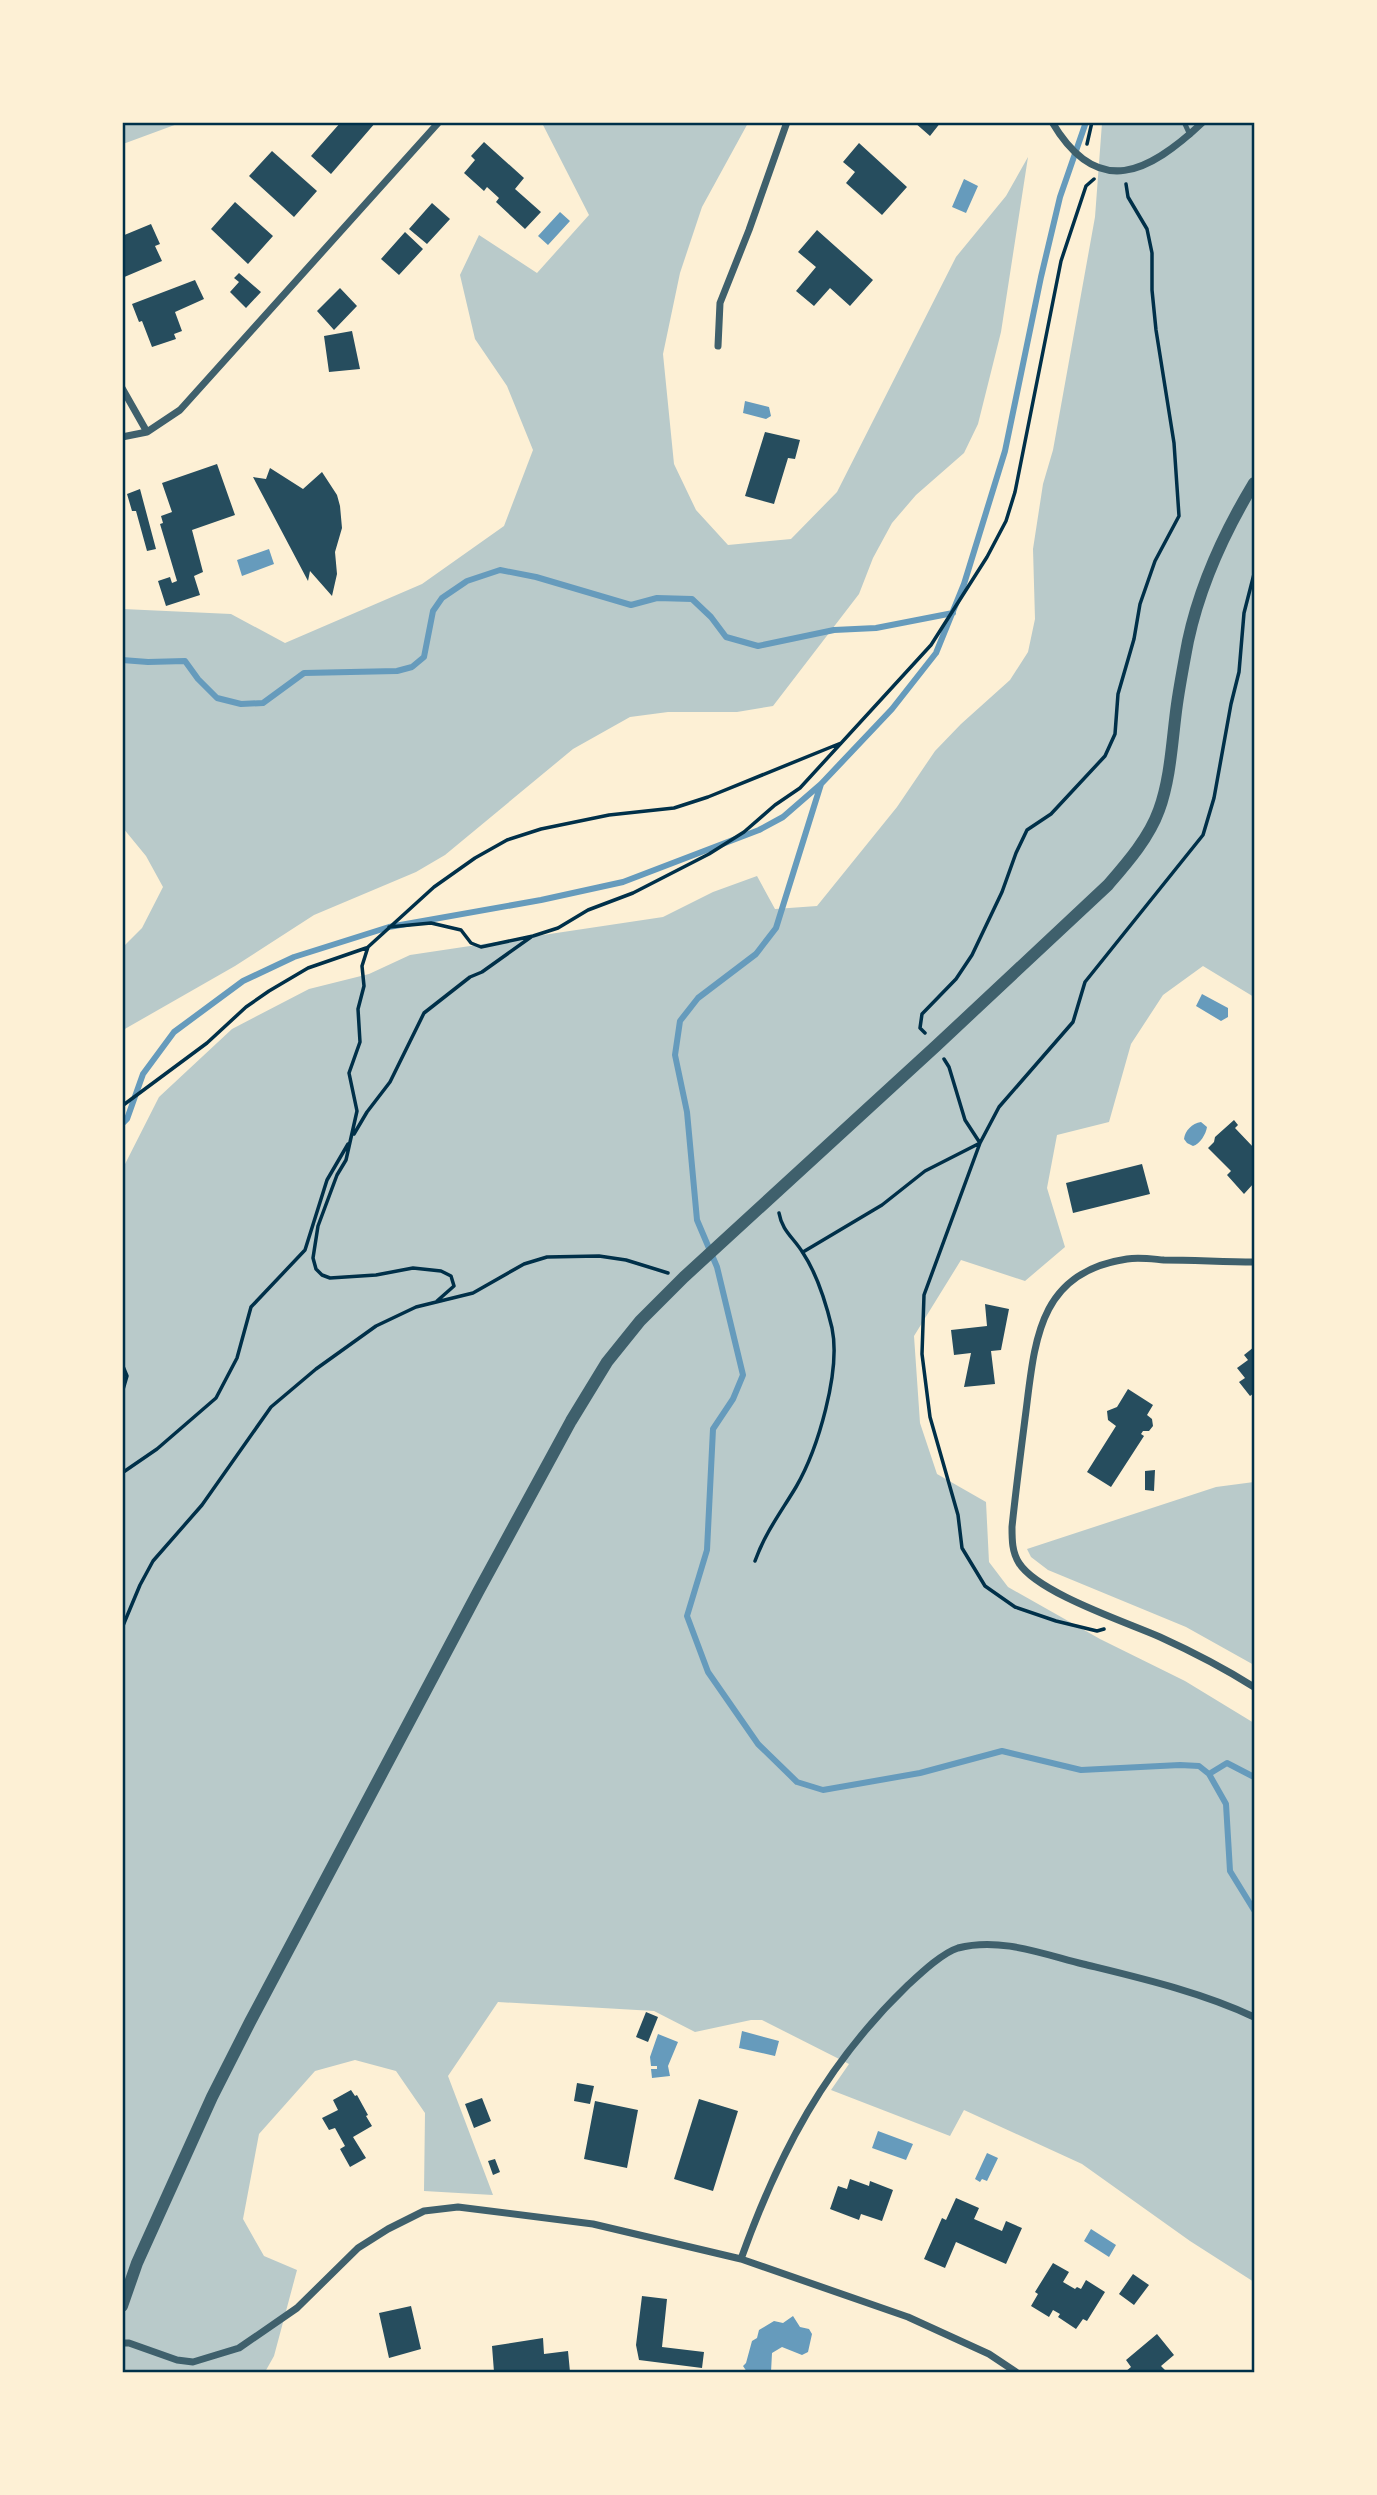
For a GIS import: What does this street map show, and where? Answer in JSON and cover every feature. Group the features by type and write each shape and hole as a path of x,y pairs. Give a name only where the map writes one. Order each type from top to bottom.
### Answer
{"street":[{"path":"122,437 147,432 180,410 439,122"},
{"path":"718,346 720,303 787,122"},
{"path":"1052,122 1063,140 1083,159 1103,170 1123,173 1148,163 1190,135 1203,122"},
{"path":"122,388 147,432"},
{"path":"122,2305 137,2263 217,2086 564,1434 607,1362 640,1321 684,1277 1108,885 1131,858 1149,829 1164,794 1179,689 1198,606 1222,543 1255,483"},
{"path":"1255,1262 1129,1258 1097,1265 1078,1276 1060,1292 1040,1326 1031,1369 1012,1527 1012,1545 1020,1564 1042,1584 1221,1667 1255,1687"},
{"path":"741,2259 776,2170 838,2064 864,2029 888,2004 923,1971 956,1949 989,1944 1018,1947 1157,1983 1234,2007 1255,2017"},
{"path":"122,2343 177,2360 193,2362 239,2348 297,2308 358,2248 424,2211 458,2207 580,2222 741,2259 908,2317 989,2354 1016,2372"}],"lane":[{"path":"1184,122 1190,135"}],"path":[{"path":"1083,159 1092,122"},
{"path":"389,927 431,923 461,930 471,943 481,947 558,928 588,909 633,893 709,854 744,832 800,788 843,743 931,645 987,557 1006,521 1016,492 1061,261 1086,186 1103,170"},
{"path":"980,1143 965,1120 949,1067 920,1028 922,1014 956,979 972,955 1027,830 1051,814 1105,756 1115,734 1118,694 1134,639 1140,604 1155,561 1179,516 1174,443 1153,303 1152,253 1147,229 1128,197 1123,173"},
{"path":"1130,1624 1097,1631 1056,1621 1015,1607 985,1587 962,1548 958,1515 930,1417 922,1354 924,1295 980,1143 999,1107 1073,1022 1085,982 1203,835 1214,798 1230,704 1239,672 1244,613 1255,574"},
{"path":"122,1106 207,1043 246,1007 269,991 308,968 368,947 433,887 506,840 541,829 609,815 674,808 843,743"},
{"path":"122,1472 157,1449 216,1398 237,1358 251,1307 304,1251 327,1180 367,1112 390,1082 424,1013 470,977 482,972 533,936"},
{"path":"368,947 362,966 364,986 358,1009 360,1042 349,1073 357,1111 346,1160 337,1175 318,1226 313,1258 316,1269 330,1278 376,1275 413,1268 441,1271 452,1276 454,1286 437,1301"},
{"path":"803,1252 882,1205 925,1171 980,1143"},
{"path":"755,1561 762,1541 797,1485 815,1441 830,1384 834,1355 832,1330 813,1273 803,1252 786,1233 780,1221 778,1206 781,1187"},
{"path":"122,1628 153,1561 202,1505 271,1407 316,1369 376,1326 416,1307 473,1293 524,1264 547,1257 599,1256 626,1260 684,1277"},
{"path":"122,1364 127,1376 122,1393"}],"shaded area":[{"path":"123,122 180,122 180,123 123,144"},
{"path":"542,123 748,123 702,207 680,273 663,354 674,464 696,510 728,545 791,539 837,492 956,257 1006,196 1028,157 1001,332 978,424 964,453 916,495 892,523 873,558 859,594 773,706 737,712 668,712 630,717 573,749 445,855 416,872 314,915 235,966 123,1030 123,947 142,928 163,887 146,856 123,828 123,609 231,614 285,643 422,584 504,526 533,450 507,386 475,339 460,275 479,235 537,273 589,215"},
{"path":"1102,123 1254,123 1254,997 1203,966 1163,995 1131,1044 1109,1122 1057,1135 1047,1188 1065,1247 1025,1281 961,1260 914,1336 920,1423 937,1474 986,1502 989,1562 1008,1587 1100,1639 1185,1681 1254,1723 1254,2282 1190,2241 1082,2164 964,2110 950,2136 831,2090 849,2064 762,2020 695,2032 654,2011 498,2002 448,2076 493,2195 424,2191 425,2113 396,2071 355,2060 315,2071 259,2134 243,2219 264,2256 297,2270 274,2356 265,2372 123,2372 122,1170 159,1097 232,1029 309,989 369,974 410,955 663,917 713,892 757,876 775,909 817,906 897,807 935,751 1010,680 1028,652 1035,619 1033,549 1043,484 1053,450 1095,217"},
{"path":"1254,1482 1254,1665 1186,1627 1048,1570 1031,1557 1027,1549 1216,1487"}],"water":[{"path":"964,179 978,186 966,213 952,207"},
{"path":"560,212 570,221 548,245 538,236"},
{"path":"745,401 769,407 771,416 766,419 743,413"},
{"path":"269,549 274,564 242,576 237,560"},
{"path":"1202,994 1228,1008 1228,1017 1221,1021 1196,1006"},
{"path":"1201,1122 1207,1127 1204,1136 1193,1146 1184,1139 1187,1130"},
{"path":"742,2031 779,2041 775,2056 739,2048"},
{"path":"658,2034 678,2042 668,2066 670,2076 652,2078 651,2069 657,2069 657,2066 651,2066 650,2057"},
{"path":"878,2131 913,2144 906,2160 872,2148"},
{"path":"987,2153 998,2158 987,2181 982,2179 980,2182 975,2179"},
{"path":"1091,2229 1116,2245 1109,2257 1084,2241"},
{"path":"793,2316 800,2327 809,2329 812,2334 808,2352 802,2355 782,2347 772,2353 771,2372 747,2372 743,2366 759,2330 774,2321 783,2323"}],"building":[{"path":"341,122 376,122 331,174 311,156"},
{"path":"914,122 941,122 930,136"},
{"path":"484,142 524,178 515,189 541,212 525,229 496,202 499,198 487,187 484,191 464,173 475,160 471,156"},
{"path":"859,143 907,187 882,215 846,183 855,172 843,162"},
{"path":"272,151 317,191 294,217 249,176"},
{"path":"235,202 273,236 248,264 211,229"},
{"path":"432,203 450,219 427,244 409,229"},
{"path":"151,224 160,244 155,246 162,261 122,278 122,236"},
{"path":"817,230 873,280 850,306 830,288 814,306 796,291 816,267 798,252"},
{"path":"405,232 423,249 399,275 381,259"},
{"path":"239,273 261,292 246,308 230,292 239,282 234,278"},
{"path":"195,280 204,299 175,312 182,331 174,334 176,339 152,347 132,304"},
{"path":"340,288 357,306 334,330 317,311"},
{"path":"352,331 360,369 329,372 324,336"},
{"path":"765,432 800,440 795,459 788,458 774,504 745,496"},
{"path":"217,464 235,515 192,530 203,572 194,576 200,595 166,606 158,581 170,577 172,583 177,581 160,524 163,523 161,516 172,512 162,483"},
{"path":"270,468 303,489 322,472 337,495 342,528 335,552 337,574 332,596 310,571 308,581 253,477 266,479"},
{"path":"140,489 156,549 147,551 136,511 132,511 127,494"},
{"path":"1234,1120 1238,1125 1235,1128 1254,1148 1254,1183 1244,1194 1227,1175 1231,1171 1208,1148 1215,1137"},
{"path":"1142,1164 1150,1194 1073,1213 1066,1183"},
{"path":"985,1304 1009,1309 1001,1350 991,1351 995,1384 964,1387 971,1353 954,1355 951,1330 987,1326"},
{"path":"1254,1347 1254,1393 1250,1396 1239,1382 1245,1378 1237,1368 1248,1360 1244,1355"},
{"path":"1128,1389 1153,1405 1147,1415 1152,1419 1153,1426 1149,1431 1143,1431 1141,1434 1144,1436 1111,1487 1087,1472 1116,1426 1108,1420 1107,1411 1117,1407"},
{"path":"1155,1470 1154,1491 1145,1490 1145,1471"},
{"path":"646,2012 658,2017 648,2042 636,2037"},
{"path":"577,2083 594,2086 590,2104 574,2101"},
{"path":"351,2090 357,2095 372,2126 353,2137 366,2158 350,2167 340,2149 345,2146 335,2128 329,2130 322,2118 338,2110 333,2100"},
{"path":"482,2098 491,2121 474,2128 465,2104"},
{"path":"699,2099 738,2111 713,2191 674,2179"},
{"path":"595,2101 638,2110 627,2168 584,2159"},
{"path":"495,2159 500,2172 493,2175 488,2161"},
{"path":"850,2179 869,2186 870,2181 893,2190 882,2221 861,2214 859,2220 830,2209 838,2186 847,2189"},
{"path":"956,2198 979,2208 974,2219 1002,2231 1006,2221 1022,2228 1006,2264 956,2242 945,2268 924,2259 942,2218 946,2220"},
{"path":"1053,2263 1069,2272 1063,2282 1075,2289 1081,2289 1086,2280 1105,2292 1087,2321 1083,2319 1076,2329 1058,2317 1060,2314 1053,2310 1049,2317 1031,2306 1038,2294 1035,2292"},
{"path":"1133,2274 1149,2285 1134,2305 1119,2294"},
{"path":"642,2296 667,2299 662,2347 704,2352 702,2368 639,2360 636,2345"},
{"path":"411,2306 421,2349 389,2358 379,2313"},
{"path":"1157,2334 1174,2355 1161,2366 1166,2371 1125,2372 1131,2367 1126,2360"},
{"path":"543,2338 544,2354 568,2351 570,2372 494,2372 492,2346"}],"waterway":[{"path":"122,1124 127,1119 143,1074 174,1032 243,981 294,957 389,927 541,900 623,882 759,830 783,817 821,784 892,709 936,653 964,584 1005,451 1060,197 1086,122"},
{"path":"122,660 185,661 217,698 241,704 263,703 304,673 397,671 412,667 424,657 433,611 442,598 467,581 500,570 536,577 631,605 657,598 692,599 711,617 726,637 758,646 834,630 876,628 953,613"},
{"path":"821,784 776,928 756,954 698,998 680,1021 675,1055 687,1112 697,1220 717,1267 743,1375 733,1399 713,1429 707,1550 687,1616 708,1672 758,1744 797,1782 823,1790 920,1773 1002,1751 1081,1770 1199,1766 1209,1774 1226,1804 1230,1871 1254,1910"},
{"path":"1209,1774 1227,1763 1254,1777"}]}
